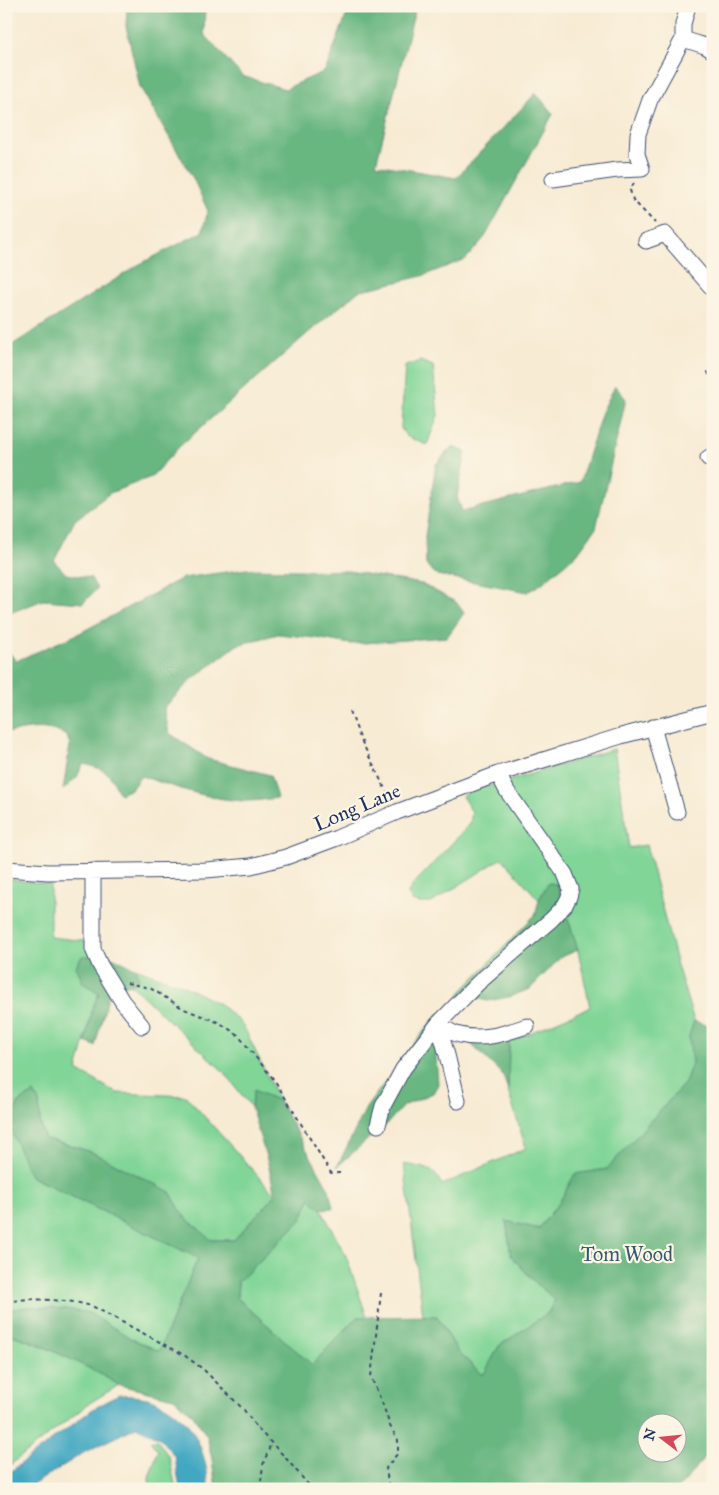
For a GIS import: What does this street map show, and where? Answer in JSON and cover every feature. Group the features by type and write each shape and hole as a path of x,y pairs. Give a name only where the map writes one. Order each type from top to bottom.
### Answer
{"street":[{"path":"553,179 617,170 642,169 637,154 638,134 650,100 683,39 683,24 688,6"},
{"path":"683,39 705,46 713,51"},
{"path":"646,241 671,233 713,288"},
{"name":"Long Lane","path":"6,869 48,872 206,870 251,866 286,857 498,774 620,736 713,712"},
{"path":"652,727 677,812"},
{"path":"378,1125 382,1106 403,1069 438,1024 477,984 552,919 565,905 569,897 570,889 565,874 507,791 498,774"},
{"path":"93,871 93,949 100,965 122,1001 142,1026"},
{"path":"438,1024 458,1035 474,1036 503,1034 527,1026"},
{"path":"438,1024 458,1101"}],"path":[{"path":"642,169 630,190 633,200 671,233"},
{"path":"713,365 708,372 713,385"},
{"path":"350,711 360,738 397,812"},
{"path":"108,978 150,988 184,1009 220,1023 238,1035 275,1081 331,1173 340,1173"},
{"path":"381,1293 371,1377 390,1426 398,1440 398,1453 386,1468 388,1483 391,1489"},
{"path":"6,1302 27,1299 75,1302 92,1306 184,1354 203,1369 244,1410 257,1428 312,1489"},
{"path":"260,1489 263,1465 271,1443"}],"green space":[{"path":"127,6 205,6 204,34 242,76 285,89 325,71 350,6 416,6 376,164 456,178 536,93 553,114 485,237 466,259 422,276 359,291 308,333 180,446 151,477 110,493 75,520 54,561 66,574 91,578 97,589 83,603 43,600 6,616 6,355 12,345 140,264 202,232 208,211 193,178 140,87 126,26"},
{"path":"420,361 433,366 438,415 427,445 406,436 401,428 405,366"},
{"path":"615,386 626,399 596,528 577,554 541,584 528,592 437,575 426,565 425,536 436,464 452,447 466,452 457,497 462,511 580,482 602,412"},
{"path":"247,569 349,571 422,584 456,602 464,613 447,637 350,644 278,634 237,645 190,681 164,708 169,733 208,759 270,775 277,798 246,801 219,798 141,776 131,789 120,794 112,779 103,770 83,764 77,777 63,790 70,745 67,736 44,729 6,733 6,648 16,661 78,634 183,578"},
{"path":"614,749 629,848 646,845 676,962 694,1021 689,1036 692,1063 685,1083 607,1169 575,1174 560,1201 539,1229 506,1221 511,1256 537,1284 555,1299 548,1313 499,1346 485,1374 481,1374 458,1352 437,1316 423,1316 404,1164 422,1167 431,1171 442,1185 526,1148 508,1091 509,1042 590,1007 578,950 557,884 548,883 539,900 502,858 431,903 412,901 408,893 412,886 470,824 472,812 462,796 471,790 489,785 497,786"},
{"path":"6,879 50,884 50,937 94,942 83,983 99,993 92,1012 77,1070 117,1093 186,1096 275,1195 234,1240 211,1240 183,1215 170,1192 96,1154 45,1139 40,1121 39,1102 30,1176 198,1258 159,1351 132,1339 89,1313 66,1309 29,1307 6,1310"},
{"path":"548,883 557,884 578,950 561,957 530,989 509,997 488,1001 459,994 535,915 539,900"},
{"path":"82,956 110,956 135,968 139,980 109,993 95,1046 85,1042 93,1007 99,993 83,983 76,966"},
{"path":"135,968 182,985 220,1004 243,1025 279,1101 254,1091 251,1107 224,1072 130,984 139,980"},
{"path":"439,1013 436,1057 438,1084 433,1093 403,1106 385,1126 337,1167 366,1108 406,1053"},
{"name":"Tom Wood","path":"694,1021 713,1027 713,1442 700,1463 678,1489 216,1489 207,1436 193,1415 174,1398 119,1385 95,1371 37,1343 6,1333 6,1310 29,1307 66,1309 89,1313 132,1339 159,1351 198,1258 30,1176 8,1123 20,1101 34,1093 39,1102 40,1125 45,1139 96,1154 170,1192 183,1215 211,1240 234,1240 275,1195 268,1163 251,1107 254,1090 279,1101 329,1189 333,1208 321,1209 310,1199 301,1220 238,1282 237,1298 312,1365 357,1317 437,1316 458,1352 481,1374 484,1374 499,1346 548,1313 555,1300 511,1256 506,1221 539,1229 560,1201 575,1174 607,1169 685,1083 692,1063 689,1036"},
{"path":"493,1036 509,1042 508,1091 503,1075 465,1038"},
{"path":"310,1199 321,1209 346,1256 367,1317 357,1317 312,1365 237,1298 238,1282 301,1220"},
{"path":"6,1333 64,1356 119,1385 91,1402 6,1468"},
{"path":"157,1440 169,1457 176,1489 150,1489 149,1477 158,1451 150,1441"}],"water":[{"path":"119,1395 147,1398 158,1402 181,1417 193,1432 203,1456 208,1489 180,1489 175,1457 160,1438 136,1427 85,1452 26,1489 6,1489 6,1475 93,1409"}]}
